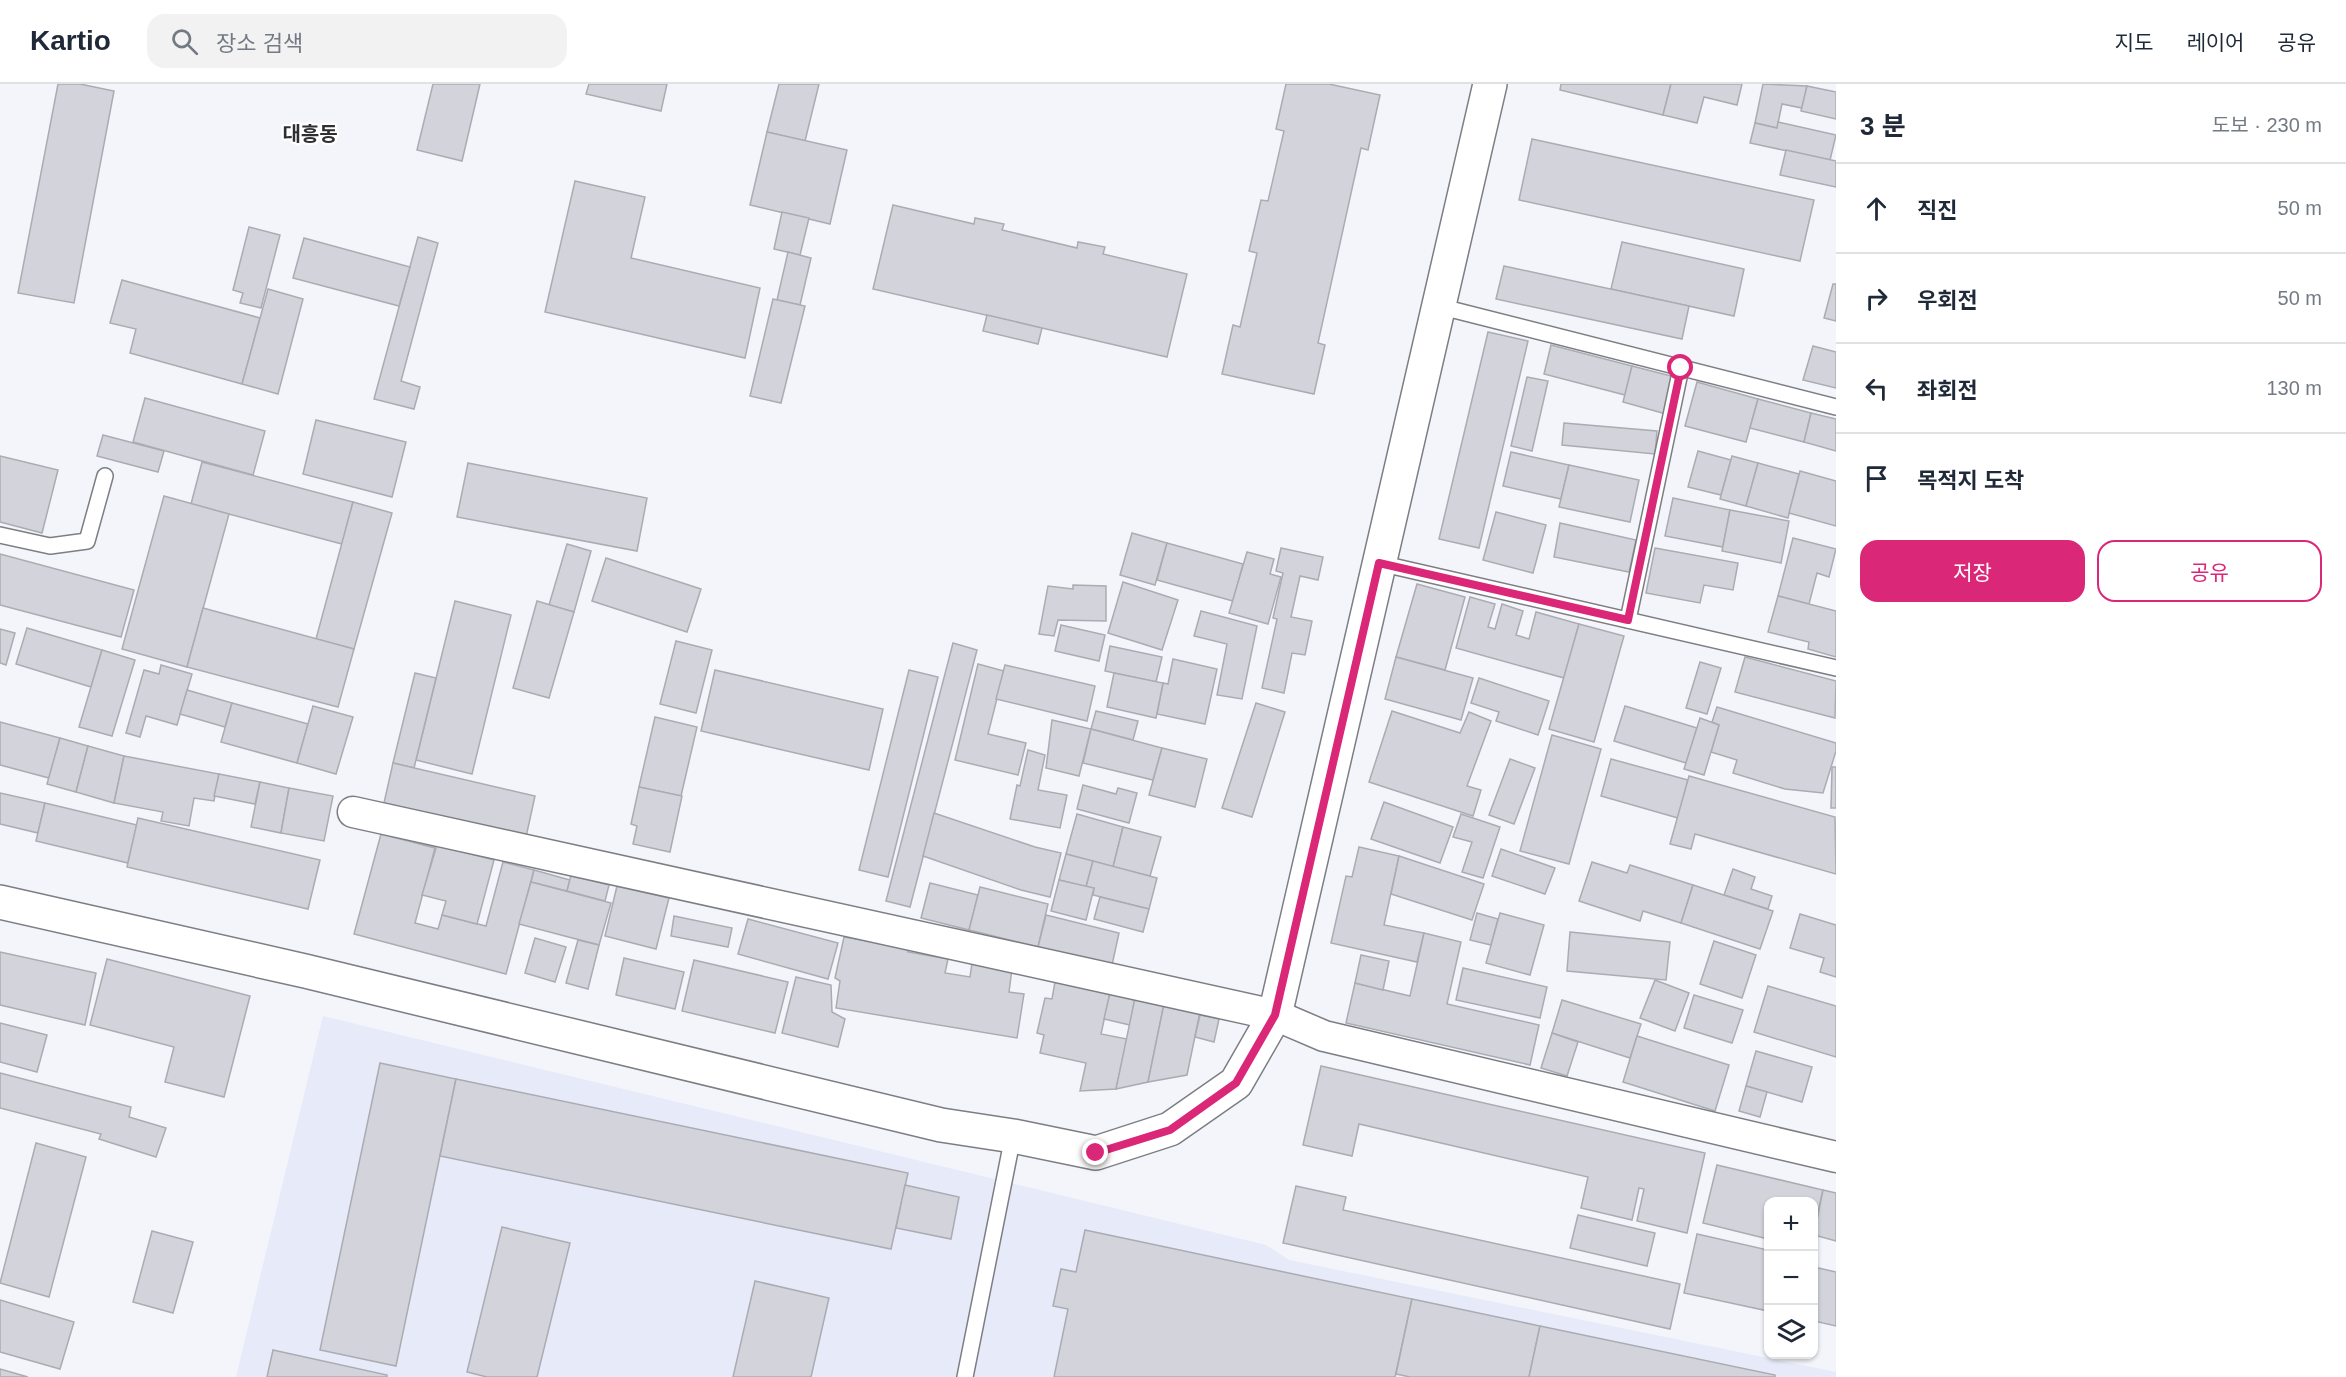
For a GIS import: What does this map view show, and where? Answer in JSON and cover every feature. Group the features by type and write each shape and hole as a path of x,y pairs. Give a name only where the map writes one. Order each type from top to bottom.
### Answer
{"street":[{"path":"0,902 305,970 941,1125 1013,1136 1096,1153 1170,1130 1236,1083 1275,1015 1490,84"},
{"path":"352,812 1275,1015 1324,1036 1836,1157"}],"lane":[{"path":"1438,306 1836,407"},
{"path":"1628,620 1681,368"},
{"path":"0,535 50,546 87,541 105,476"},
{"path":"1379,563 1836,668"},
{"path":"965,1377 1013,1136"}],"shaded area":[{"path":"323,1016 1266,1245 1289,1260 1836,1372 1836,1377 236,1377"}],"building":[{"path":"58,84 80,84 114,91 74,303 18,293"},
{"path":"433,84 480,84 462,161 417,150"},
{"path":"589,84 667,84 661,111 586,94"},
{"path":"779,84 819,84 805,141 767,132"},
{"path":"1286,84 1329,84 1380,95 1368,150 1361,148 1318,343 1325,345 1314,394 1222,374 1233,325 1240,327 1257,253 1249,251 1261,200 1268,201 1284,131 1276,129"},
{"path":"1561,84 1671,84 1663,115 1560,90"},
{"path":"1671,84 1742,84 1737,105 1704,97 1697,123 1663,115"},
{"path":"1763,84 1807,86 1802,108 1782,104 1777,128 1755,123"},
{"path":"1807,86 1836,92 1836,119 1801,111"},
{"path":"1778,122 1836,135 1830,160 1750,143 1755,123 1777,128"},
{"path":"767,132 847,150 830,224 750,205"},
{"path":"1532,139 1814,200 1800,261 1519,200"},
{"path":"1786,150 1836,161 1836,187 1780,175"},
{"path":"575,181 645,197 631,258 760,288 745,358 545,312"},
{"path":"893,205 974,224 975,218 1004,224 1002,230 1077,248 1078,242 1105,247 1103,254 1187,274 1167,357 873,289"},
{"path":"782,212 809,218 800,255 774,249"},
{"path":"249,227 280,235 261,308 240,303 243,293 233,290"},
{"path":"418,237 438,243 401,381 420,387 414,409 374,399"},
{"path":"304,238 410,267 399,306 293,278"},
{"path":"1622,242 1744,269 1734,316 1611,289"},
{"path":"788,252 811,258 800,305 777,300"},
{"path":"1504,266 1689,306 1682,339 1496,299"},
{"path":"122,280 260,318 242,384 130,353 136,329 110,323"},
{"path":"1833,284 1836,284 1836,321 1824,318"},
{"path":"268,289 303,299 278,394 242,384"},
{"path":"773,299 805,306 781,403 750,396"},
{"path":"987,315 1042,328 1038,344 983,331"},
{"path":"1488,332 1528,341 1479,548 1439,539"},
{"path":"1551,345 1632,366 1625,395 1544,374"},
{"path":"1813,346 1836,352 1836,388 1803,380"},
{"path":"1632,366 1675,377 1666,414 1623,402"},
{"path":"1527,377 1548,381 1532,451 1511,446"},
{"path":"1697,382 1758,399 1746,442 1685,426"},
{"path":"145,398 265,431 253,475 133,442"},
{"path":"1758,399 1811,413 1804,442 1750,428"},
{"path":"1811,413 1836,419 1836,451 1804,442"},
{"path":"316,420 406,442 392,497 303,474"},
{"path":"1564,423 1657,431 1655,454 1562,445"},
{"path":"103,435 164,451 158,472 97,456"},
{"path":"1698,451 1731,460 1721,495 1688,487"},
{"path":"1511,452 1569,465 1561,499 1503,486"},
{"path":"0,456 58,470 42,533 0,522"},
{"path":"1732,456 1758,463 1746,506 1720,499"},
{"path":"202,462 353,502 342,544 191,504"},
{"path":"468,463 647,498 637,551 457,517"},
{"path":"1758,463 1799,474 1788,518 1746,506"},
{"path":"1569,465 1639,480 1630,522 1559,507"},
{"path":"1800,471 1836,481 1836,526 1789,513"},
{"path":"164,496 229,514 187,667 122,649"},
{"path":"1673,498 1730,510 1723,547 1665,536"},
{"path":"353,502 392,513 354,649 316,639"},
{"path":"1730,510 1789,521 1781,563 1722,551"},
{"path":"1496,512 1546,525 1533,573 1483,560"},
{"path":"1560,523 1636,540 1629,572 1554,557"},
{"path":"1132,533 1167,543 1155,585 1120,575"},
{"path":"1793,538 1836,549 1829,577 1817,573 1809,604 1778,596"},
{"path":"1167,543 1243,564 1233,601 1157,580"},
{"path":"567,544 591,551 574,612 549,605"},
{"path":"1281,548 1323,557 1318,580 1300,576 1291,617 1312,621 1305,655 1292,653 1284,693 1262,688 1277,619 1273,618 1283,573 1276,571"},
{"path":"1655,548 1738,563 1733,590 1704,585 1700,603 1646,593"},
{"path":"1247,552 1274,559 1270,574 1281,577 1268,624 1229,613"},
{"path":"0,554 134,590 121,637 0,605"},
{"path":"606,558 701,589 687,632 592,601"},
{"path":"1123,582 1178,600 1162,650 1108,633"},
{"path":"1417,584 1465,597 1445,670 1396,657"},
{"path":"1073,585 1106,586 1106,621 1058,620 1054,636 1039,634 1048,586 1073,589"},
{"path":"1778,596 1836,611 1836,657 1808,649 1809,642 1768,632"},
{"path":"1470,597 1495,604 1488,627 1495,629 1502,604 1523,611 1516,635 1529,639 1536,612 1579,624 1564,678 1456,648"},
{"path":"455,601 511,615 472,774 416,760"},
{"path":"537,601 574,612 549,698 513,688"},
{"path":"203,608 354,649 338,707 187,667"},
{"path":"1201,611 1257,626 1242,699 1217,695 1227,644 1194,636"},
{"path":"1579,624 1624,636 1594,742 1549,729"},
{"path":"1061,625 1105,635 1099,661 1055,651"},
{"path":"27,628 102,650 91,687 16,664"},
{"path":"0,629 15,633 6,665 0,663"},
{"path":"676,641 712,650 696,713 660,704"},
{"path":"953,643 977,650 910,907 886,901"},
{"path":"1110,646 1162,657 1156,682 1105,671"},
{"path":"102,650 135,660 112,736 79,727"},
{"path":"1396,657 1473,678 1461,720 1385,699"},
{"path":"1745,657 1836,681 1835,718 1735,692"},
{"path":"1173,659 1217,669 1205,724 1157,714 1163,683 1168,684"},
{"path":"1700,662 1721,668 1707,714 1686,708"},
{"path":"978,664 1004,671 988,734 1026,743 1018,775 955,760"},
{"path":"161,665 192,674 177,725 146,716 140,737 126,733 144,670 159,674"},
{"path":"1005,665 1095,686 1087,721 996,699"},
{"path":"715,670 883,709 869,770 701,731"},
{"path":"909,670 938,677 888,877 859,870"},
{"path":"415,673 436,678 414,768 393,763"},
{"path":"1114,673 1163,683 1156,718 1107,707"},
{"path":"1479,678 1549,701 1538,735 1496,721 1499,712 1471,703"},
{"path":"187,690 232,703 225,727 180,714"},
{"path":"232,703 308,724 297,763 221,742"},
{"path":"1256,703 1285,712 1252,817 1222,808"},
{"path":"313,706 353,717 336,774 297,763"},
{"path":"1625,706 1697,728 1686,763 1614,741"},
{"path":"1717,707 1836,743 1836,751 1823,793 1785,789 1733,773 1737,760 1711,752 1719,725 1712,722"},
{"path":"1096,711 1138,721 1133,740 1091,729"},
{"path":"1392,711 1460,733 1469,712 1491,721 1467,786 1481,790 1473,816 1369,782"},
{"path":"655,717 697,727 681,796 639,787"},
{"path":"1700,718 1719,725 1704,775 1684,769"},
{"path":"1052,720 1091,729 1079,776 1046,768"},
{"path":"0,722 60,738 49,778 0,765"},
{"path":"1091,729 1162,748 1153,780 1083,763"},
{"path":"1552,735 1601,749 1569,864 1520,851"},
{"path":"60,738 88,746 76,792 47,784"},
{"path":"88,746 124,756 114,803 76,792"},
{"path":"1162,748 1207,759 1195,807 1149,795"},
{"path":"1028,750 1045,755 1038,790 1067,795 1060,828 1010,819 1017,785 1020,786"},
{"path":"124,756 219,774 214,801 194,798 189,826 161,821 163,812 114,803"},
{"path":"1510,759 1535,768 1514,824 1489,815"},
{"path":"1611,759 1688,780 1678,818 1601,796"},
{"path":"393,763 535,796 526,837 384,803"},
{"path":"1832,767 1836,767 1836,808 1831,808"},
{"path":"219,774 260,782 255,804 214,796"},
{"path":"1689,776 1835,817 1836,874 1695,834 1691,849 1670,844"},
{"path":"260,782 289,788 281,833 251,827"},
{"path":"1083,785 1116,794 1118,788 1137,793 1129,823 1077,809"},
{"path":"639,787 682,796 670,852 633,844 637,826 631,824"},
{"path":"289,788 333,796 324,841 281,833"},
{"path":"0,793 45,803 38,833 0,824"},
{"path":"1384,802 1453,827 1440,863 1371,839"},
{"path":"45,803 137,825 128,863 36,841"},
{"path":"934,813 1035,847 1061,853 1050,897 1021,890 923,856"},
{"path":"1077,814 1123,827 1113,867 1066,854"},
{"path":"1461,814 1500,827 1483,878 1462,872 1472,842 1453,837"},
{"path":"138,818 320,860 308,909 127,867"},
{"path":"1123,827 1161,837 1150,876 1113,867"},
{"path":"381,834 435,848 415,923 438,929 442,915 486,926 503,862 534,870 506,974 354,934"},
{"path":"417,840 494,860 477,924 442,915 446,901 422,895 436,848 416,842"},
{"path":"1359,847 1399,856 1384,925 1424,933 1417,962 1331,943 1346,876 1352,877"},
{"path":"1501,849 1555,868 1545,894 1492,876"},
{"path":"1066,854 1093,861 1086,887 1059,880"},
{"path":"1399,856 1484,884 1472,920 1391,894"},
{"path":"1093,861 1157,878 1149,909 1093,895 1094,888 1086,887"},
{"path":"1592,862 1627,873 1630,865 1693,885 1681,923 1643,911 1640,921 1579,901"},
{"path":"1733,869 1755,877 1751,889 1772,896 1768,909 1724,895"},
{"path":"534,870 570,880 567,891 531,882"},
{"path":"571,875 609,885 605,901 567,891"},
{"path":"1059,880 1094,888 1086,920 1051,911"},
{"path":"531,882 611,903 599,945 519,924"},
{"path":"930,883 978,895 969,930 921,918"},
{"path":"1693,885 1773,911 1760,949 1681,923"},
{"path":"617,886 669,898 656,949 605,936"},
{"path":"980,887 1048,904 1038,947 969,930"},
{"path":"1100,897 1149,909 1143,932 1094,919"},
{"path":"1477,913 1498,919 1491,945 1470,940"},
{"path":"1500,913 1544,925 1530,975 1486,963"},
{"path":"1800,914 1836,925 1836,977 1820,972 1824,958 1790,948"},
{"path":"1046,915 1119,933 1112,965 1038,947"},
{"path":"674,916 732,928 728,947 671,936"},
{"path":"748,919 838,943 828,979 738,954"},
{"path":"1570,932 1670,942 1666,980 1567,971"},
{"path":"1424,933 1461,942 1447,1004 1539,1025 1530,1065 1346,1023 1355,983 1410,996"},
{"path":"844,937 909,948 908,952 948,959 945,973 970,977 972,963 1012,969 1009,992 1024,994 1017,1038 836,1008 840,981 835,978"},
{"path":"535,938 566,947 555,982 525,973"},
{"path":"578,940 599,945 588,989 566,983"},
{"path":"1714,941 1756,955 1742,998 1700,984"},
{"path":"0,952 96,973 85,1025 0,1005"},
{"path":"1361,955 1389,961 1383,990 1355,983"},
{"path":"624,958 684,972 675,1009 616,995"},
{"path":"107,959 250,996 224,1097 165,1082 174,1047 90,1025"},
{"path":"694,960 788,982 775,1033 682,1011"},
{"path":"1463,968 1547,987 1540,1018 1456,1000"},
{"path":"796,977 831,985 832,1012 845,1019 838,1047 782,1033"},
{"path":"1655,980 1689,993 1675,1031 1640,1018"},
{"path":"1055,982 1110,993 1101,1034 1127,1039 1116,1089 1080,1091 1086,1063 1040,1053 1044,1035 1037,1033 1045,998 1052,999"},
{"path":"1768,986 1836,1006 1836,1057 1754,1032"},
{"path":"1110,993 1135,998 1130,1025 1104,1019"},
{"path":"1694,995 1743,1010 1732,1043 1684,1028"},
{"path":"1135,998 1164,1004 1148,1082 1116,1089"},
{"path":"1562,1000 1641,1024 1630,1058 1552,1033"},
{"path":"1164,1004 1200,1012 1187,1075 1148,1082"},
{"path":"1200,1015 1219,1019 1214,1042 1195,1037"},
{"path":"0,1023 47,1035 37,1072 0,1062"},
{"path":"1552,1033 1578,1042 1567,1076 1541,1068"},
{"path":"1637,1036 1729,1065 1715,1111 1623,1082"},
{"path":"1756,1051 1812,1067 1802,1102 1746,1086"},
{"path":"380,1063 456,1079 396,1366 320,1350"},
{"path":"1321,1066 1705,1153 1687,1233 1637,1221 1644,1189 1639,1188 1632,1220 1581,1208 1588,1177 1359,1124 1352,1156 1303,1145"},
{"path":"0,1073 131,1107 129,1117 166,1128 156,1157 99,1139 101,1134 0,1108"},
{"path":"456,1079 908,1173 891,1249 440,1156"},
{"path":"1746,1086 1767,1092 1760,1117 1739,1111"},
{"path":"36,1143 86,1157 49,1297 0,1283"},
{"path":"1717,1165 1823,1190 1818,1212 1818,1197 1764,1197 1764,1238 1703,1223"},
{"path":"905,1185 959,1197 951,1239 896,1228"},
{"path":"1296,1186 1346,1197 1343,1210 1680,1284 1670,1329 1283,1243"},
{"path":"1823,1190 1836,1193 1836,1241 1818,1236 1818,1215"},
{"path":"1578,1215 1655,1233 1647,1266 1570,1248"},
{"path":"502,1227 570,1243 537,1377 487,1377 467,1372"},
{"path":"1085,1230 1412,1299 1395,1377 1054,1377 1068,1309 1053,1306 1061,1269 1076,1272"},
{"path":"152,1231 193,1242 173,1313 133,1302"},
{"path":"1697,1234 1764,1249 1764,1310 1684,1293"},
{"path":"1818,1268 1836,1272 1836,1326 1818,1322"},
{"path":"755,1281 829,1298 811,1377 733,1377"},
{"path":"1412,1299 1540,1326 1529,1377 1410,1377 1396,1374"},
{"path":"0,1300 74,1322 60,1369 0,1352"},
{"path":"1540,1326 1775,1375 1775,1377 1529,1377"},
{"path":"273,1350 387,1375 387,1377 267,1377"},
{"path":"0,1369 28,1377 0,1377"}],"district":[{"name":"대흥동","path":"310,134"}],"route":[{"path":"1096,1153 1170,1130 1236,1083 1275,1015 1379,563 1628,620 1681,368"}]}
